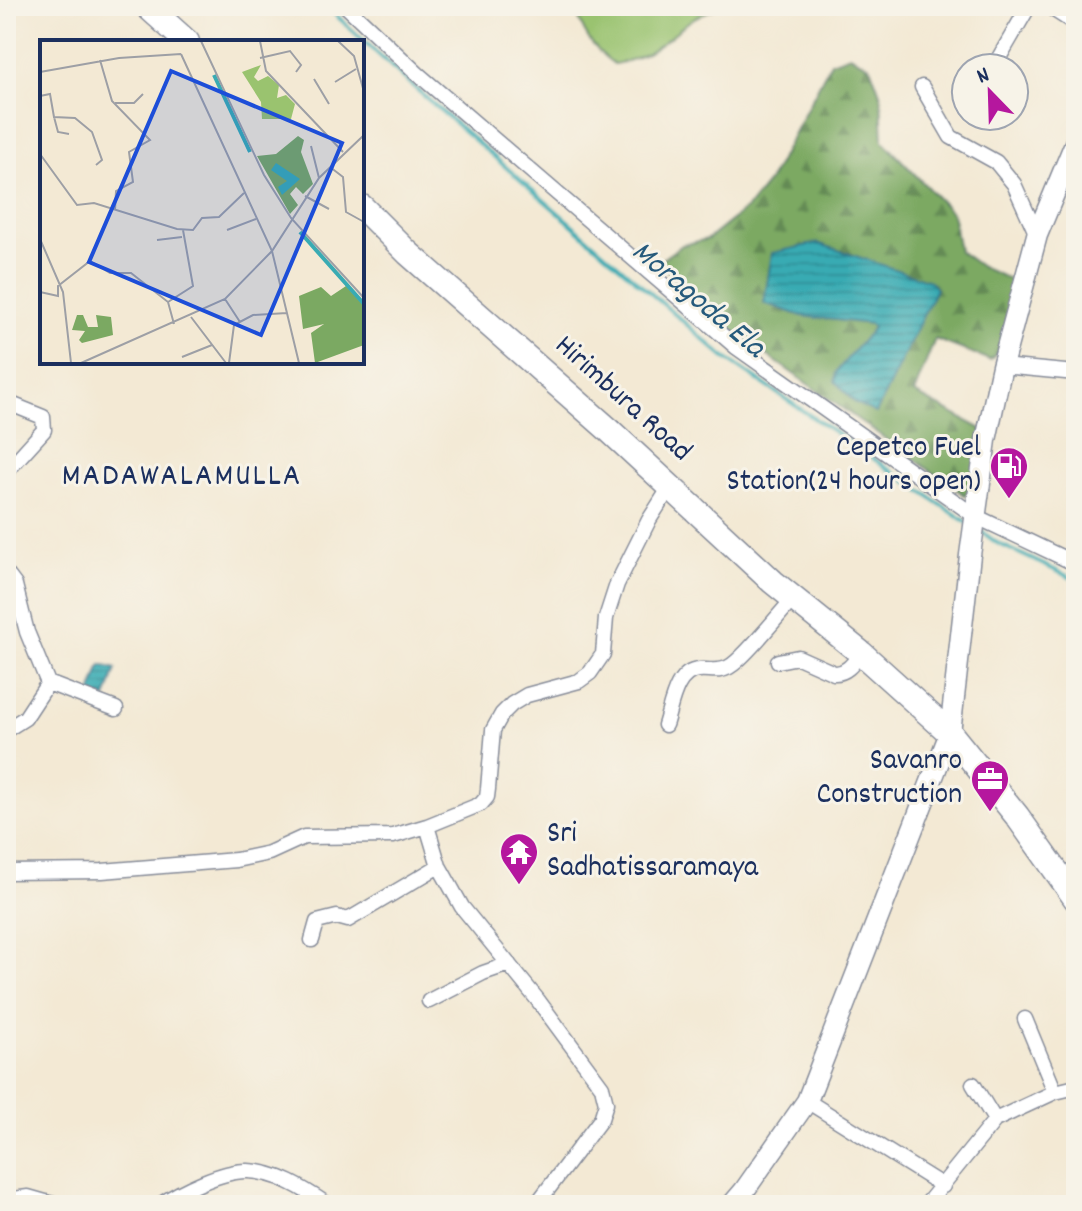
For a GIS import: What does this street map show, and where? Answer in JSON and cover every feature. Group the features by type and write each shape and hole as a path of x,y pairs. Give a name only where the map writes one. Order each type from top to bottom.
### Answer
{"main road":[{"path":"147,6 185,40"},
{"path":"732,1205 807,1101 950,733 986,440 1037,235 1074,150"},
{"name":"Hirimbura Road","path":"364,209 408,253 950,733 1017,816 1076,899"}],"street":[{"path":"346,6 418,74 736,347 975,516 1076,564"},
{"path":"1002,52 1029,6"},
{"path":"1048,6 1076,24"},
{"path":"922,87 951,137 996,162 1014,184 1037,235"},
{"path":"1002,366 1076,373"},
{"path":"6,402 43,417 44,430 6,472"},
{"path":"9,868 102,871 236,860 269,853 304,837 393,836 481,804 487,797 493,730 502,714 527,695 579,681 590,673 603,654 606,618 617,584 649,520 670,487"},
{"path":"6,573 15,585 27,632 48,683 116,709"},
{"path":"665,725 678,683 689,673 731,667 794,598"},
{"path":"778,661 798,657 840,673 850,667 861,653"},
{"path":"6,730 25,718 48,683"},
{"path":"427,826 439,866 462,907 594,1074 606,1103 601,1119 536,1205"},
{"path":"312,940 317,922 337,917 348,920 439,866"},
{"path":"429,1001 483,973 509,964"},
{"path":"1025,1019 1055,1092"},
{"path":"973,1084 995,1120"},
{"path":"926,1205 995,1120 1055,1092 1076,1087"},
{"path":"807,1101 943,1186"},
{"path":"160,1205 192,1187 247,1171 293,1183 328,1205"},
{"path":"6,1200 28,1197 56,1205"}],"green space":[{"path":"575,6 720,6 691,20 638,58 614,64 589,39"},
{"path":"850,55 870,66 881,96 883,141 952,213 959,251 981,267 1018,283 1000,350 990,360 935,339 914,393 982,429 973,483 965,495 737,334 658,262 682,245 708,239 748,207 769,181 831,62"}],"water":[{"path":"817,243 930,281 936,289 876,413 855,403 835,381 837,371 873,328 870,324 802,316 764,303 772,253"},
{"path":"101,665 116,669 106,699 91,694"}],"waterway":[{"name":"Moragoda Ela","path":"326,6 363,40"},
{"name":"Moragoda Ela","path":"364,41 724,357 968,523"},
{"name":"Moragoda Ela","path":"982,532 997,543 1076,580"}],"place":[{"name":"Cepetco Fuel Station(24 hours open)","path":"1009,500"},
{"name":"Savanro Construction","path":"990,813"},
{"name":"Sri Sadhatissaramaya","path":"519,886"}],"district":[{"name":"MADAWALAMULLA","path":"182,478"}]}
